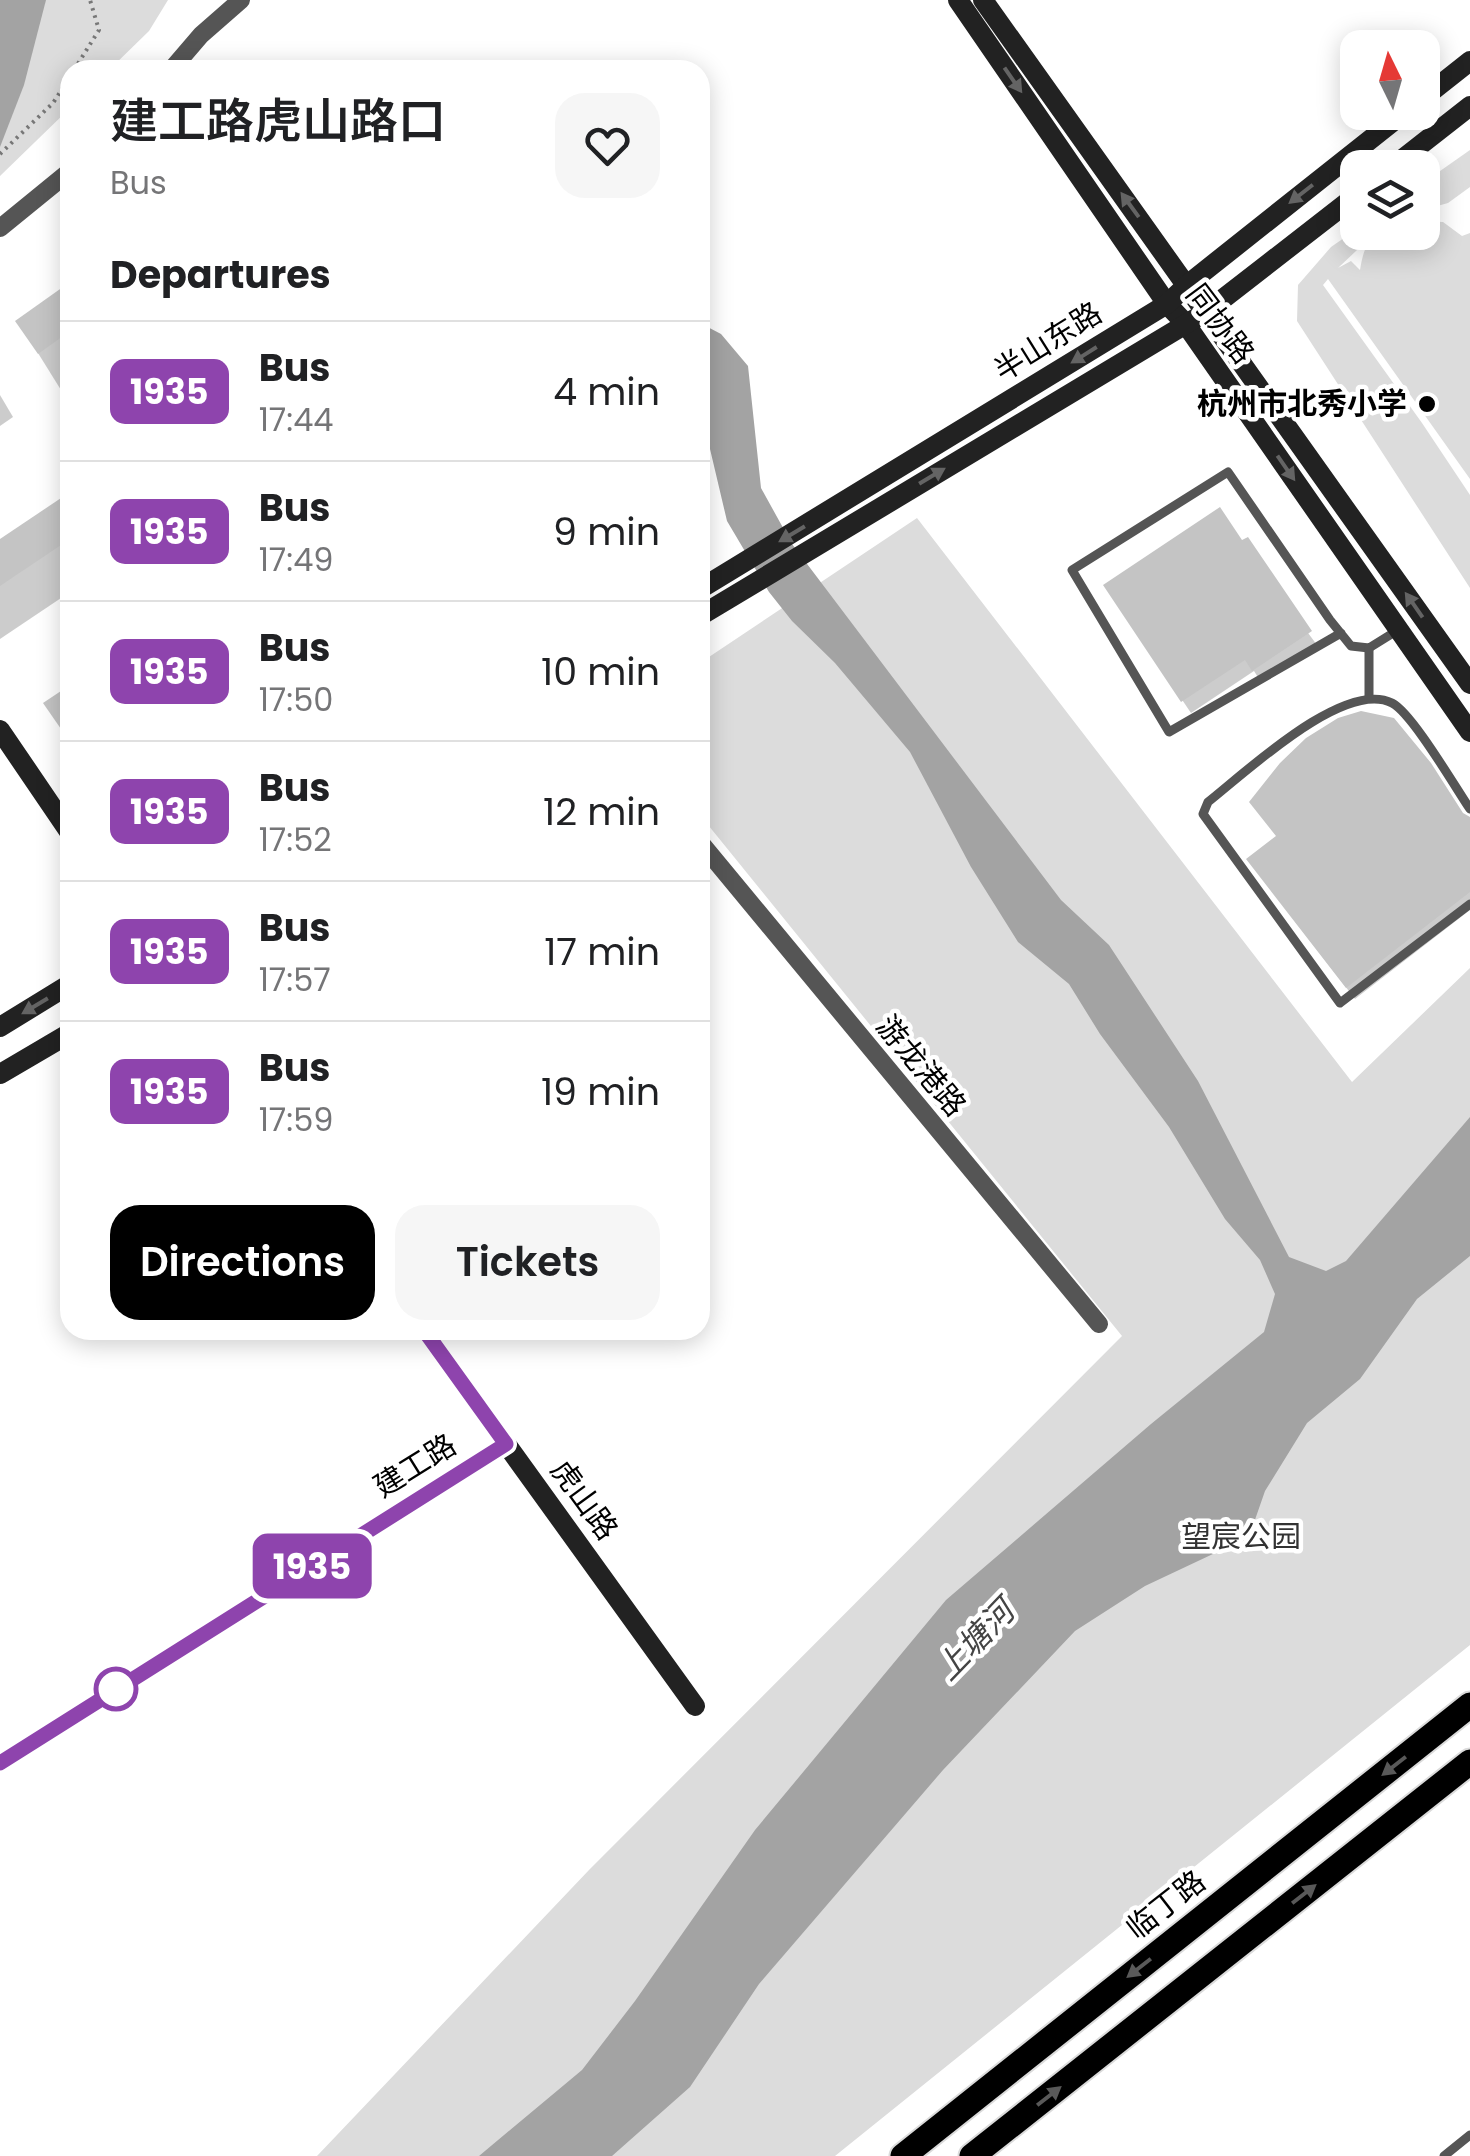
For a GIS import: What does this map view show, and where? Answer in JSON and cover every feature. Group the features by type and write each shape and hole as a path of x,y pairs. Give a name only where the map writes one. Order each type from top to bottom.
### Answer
{"main road":[{"name":"同协路","path":"958,0 1470,732"},
{"name":"同协路","path":"983,0 1470,684"},
{"path":"1440,85 1470,62"},
{"path":"1414,150 1470,106"},
{"name":"半山东路","path":"710,583 1167,304 1186,284 1382,130"},
{"name":"半山东路","path":"710,610 1206,312 1340,208"},
{"path":"0,730 60,818"},
{"path":"0,1027 60,990"},
{"path":"0,1074 60,1039"},
{"name":"虎山路","path":"431,1340 695,1706"},
{"name":"建工路","path":"0,1763 506,1444"},
{"name":"临丁路","path":"903,2156 1470,1706"},
{"path":"972,2156 1470,1762"}],"street":[{"path":"180,60 241,0"},
{"path":"0,228 60,179"},
{"name":"游龙港路","path":"710,854 1099,1324"}],"lane":[{"path":"1341,633 1169,732 1072,570 1228,472 1351,646 1369,648 1399,630"},
{"path":"1369,648 1369,698"},
{"path":"1470,810 1411,721 1393,704 1369,698 1341,705 1298,731 1208,802 1203,814 1340,1003 1470,904"},
{"path":"1444,2156 1470,2135"}],"path":[{"path":"80,60 99,30 90,0"},
{"path":"0,154 60,93"}],"green space":[{"path":"0,0 168,0 149,31 119,60 60,60 60,118 0,176"},
{"path":"1470,150 1470,187 1440,205 1440,171"},
{"name":"杭州市北秀小学","path":"1440,222 1462,236 1470,233 1470,479 1328,279 1323,285 1470,495 1470,588 1297,321 1298,285 1331,247 1340,241 1340,250 1357,250 1338,268 1351,261 1360,270 1365,250 1440,250"},
{"name":"望宸公园","path":"917,518 1352,1082 1470,968 1470,1645 835,2156 317,2156 589,1870 1122,1336 710,827 710,656"}],"water":[{"path":"0,0 46,0 24,85 0,147"},
{"name":"上塘河","path":"710,328 721,334 748,366 761,488 792,544 1061,900 1109,945 1198,1081 1289,1257 1326,1271 1346,1261 1470,1117 1470,1256 1417,1299 1360,1379 1307,1423 1265,1491 1249,1537 1145,1586 1075,1631 943,1770 759,1984 690,2087 612,2156 479,2156 582,2070 755,1830 946,1600 1264,1332 1275,1294 1260,1260 1225,1219 1169,1127 1100,1034 1069,984 1018,942 971,867 910,752 769,592 727,521 710,449"}],"building":[{"path":"60,289 60,338 38,354 15,321"},
{"path":"60,499 60,546 0,586 0,539"},
{"path":"1220,507 1242,540 1248,537 1312,631 1252,671 1245,660 1181,702 1103,585"},
{"path":"60,692 60,728 43,703"},
{"path":"1361,711 1394,718 1431,763 1463,813 1470,817 1470,892 1346,988 1246,859 1276,836 1249,802 1306,738 1338,718"}],"bus line":[{"name":"1935","path":"0,1763 506,1444 431,1340"}],"place":[{"name":"杭州市北秀小学","path":"1427,404"}]}
